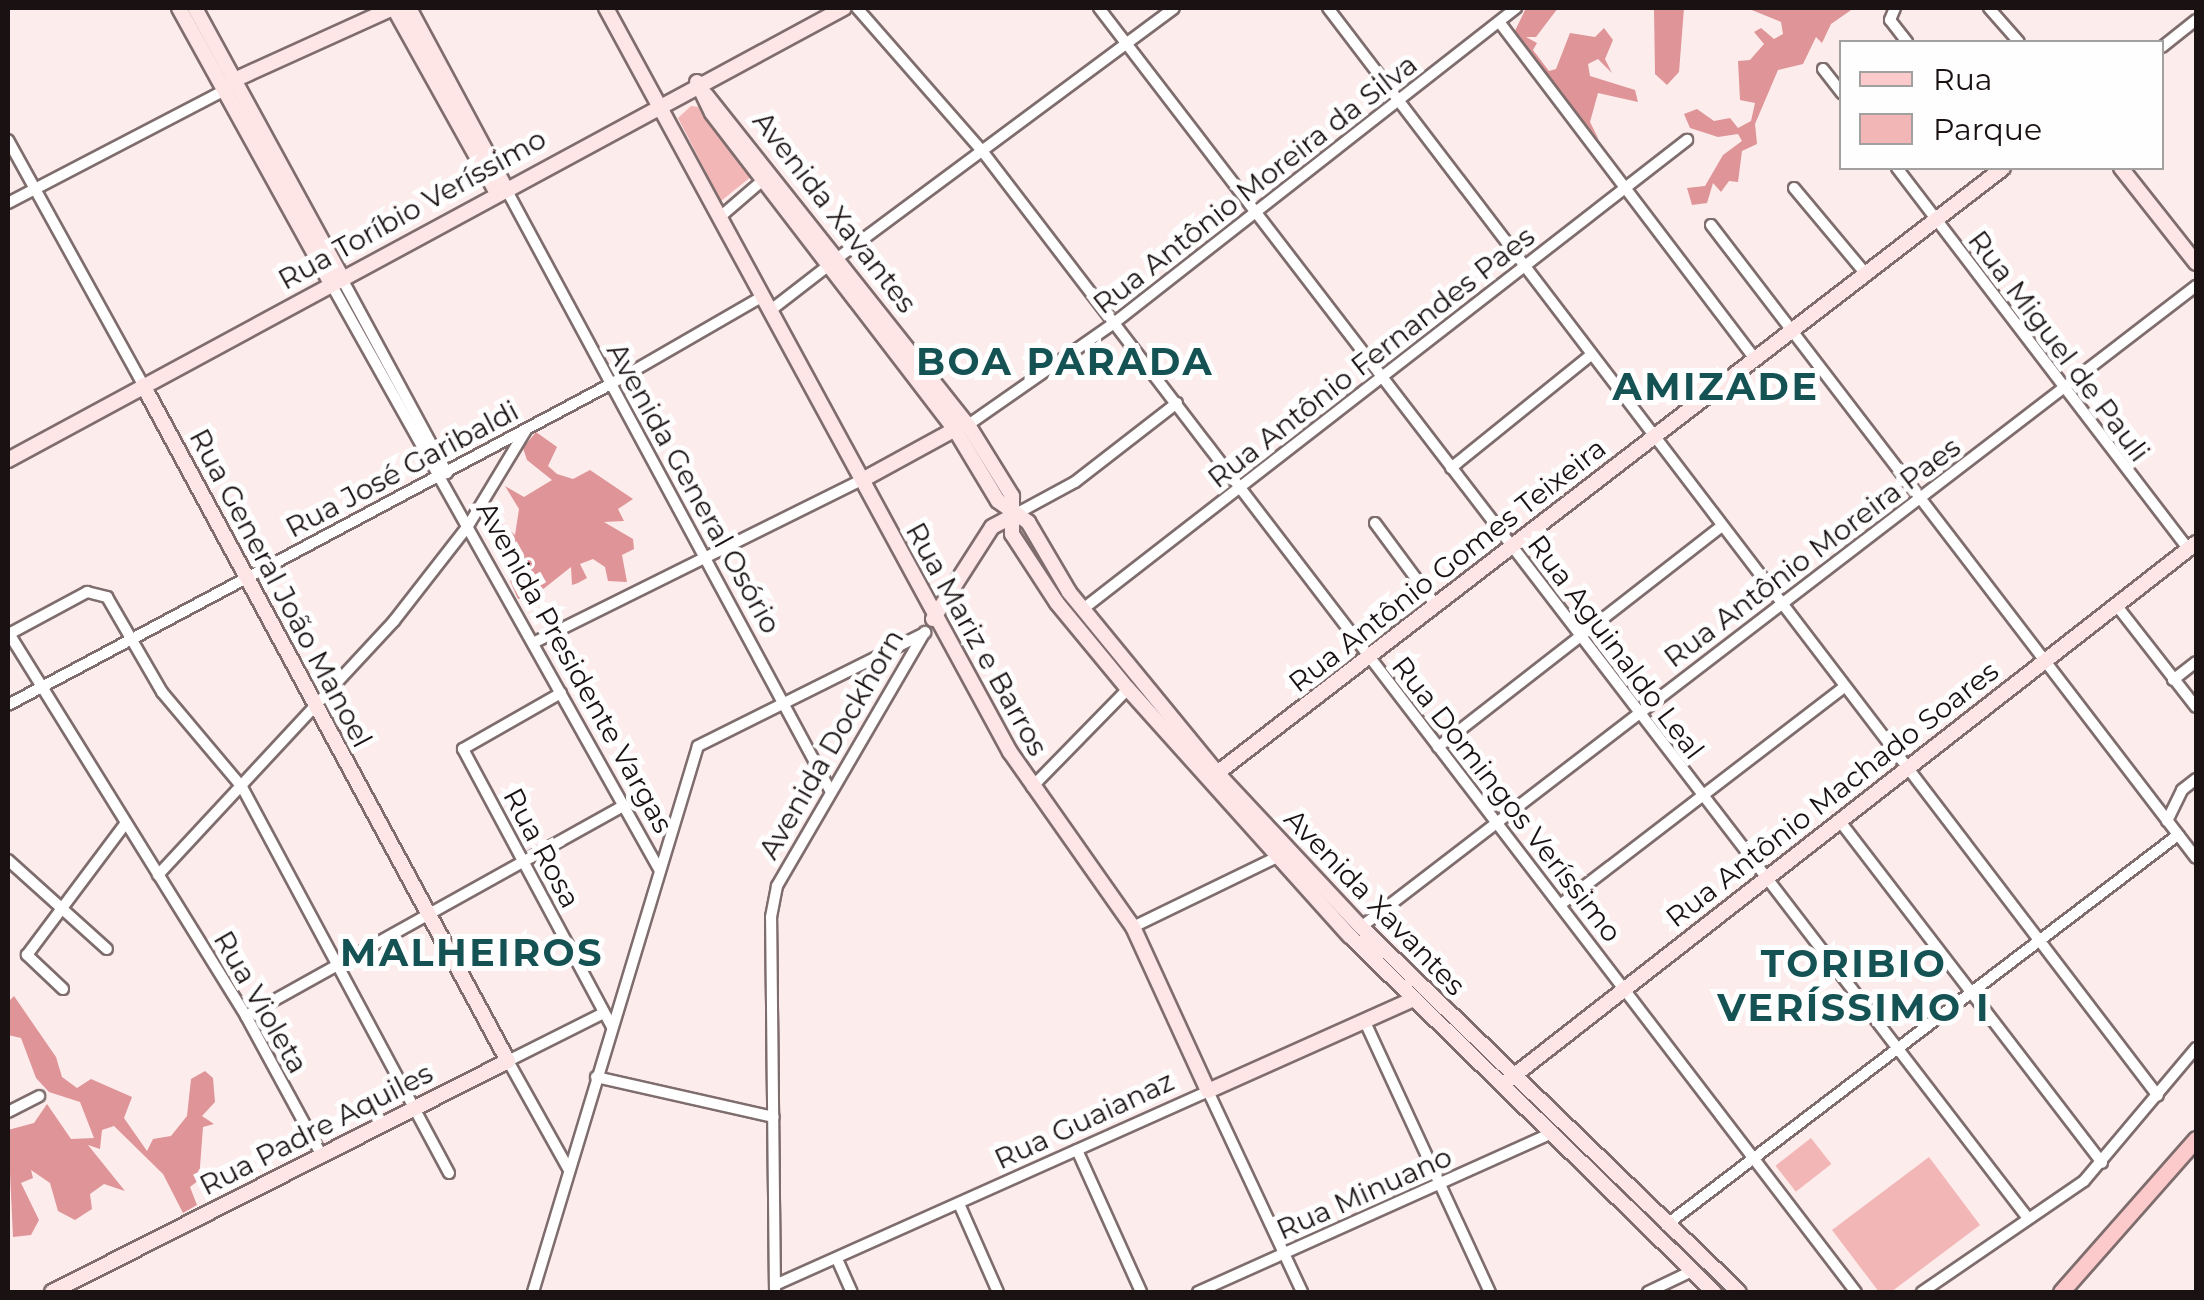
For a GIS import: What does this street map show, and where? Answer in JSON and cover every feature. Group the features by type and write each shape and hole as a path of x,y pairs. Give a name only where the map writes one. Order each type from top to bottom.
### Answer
{"main road":[{"path":"2061,1292 2196,1139"}],"street":[{"name":"Avenida Presidente Vargas","path":"179,8 232,87"},
{"name":"Avenida Presidente Vargas","path":"195,8 232,87 436,477 448,489 659,869"},
{"path":"8,203 393,8"},
{"name":"Avenida General Osório","path":"393,8 432,63"},
{"name":"Avenida General Osório","path":"409,8 432,63 831,792"},
{"name":"Rua Mariz e Barros","path":"606,8 864,479 934,619 1031,788 1133,927 1302,1292"},
{"name":"Rua Toríbio Veríssimo","path":"8,460 658,103 701,88 844,8"},
{"name":"Rua Domingos Veríssimo","path":"856,8 983,152 1856,1292"},
{"name":"Rua Aguinaldo Leal","path":"1099,8 1640,712 1700,797 2026,1217"},
{"name":"Rua José Garibaldi","path":"8,706 767,303 834,261 1174,8"},
{"path":"1328,8 2158,1096"},
{"name":"Rua Antônio Moreira da Silva","path":"961,426 1114,324 1516,8"},
{"path":"1895,8 1890,20 1905,40"},
{"path":"1989,8 2017,40"},
{"path":"1500,22 1755,359"},
{"path":"2164,46 2195,25"},
{"path":"1824,69 1839,89"},
{"name":"Avenida Xavantes","path":"701,88 762,180 834,261"},
{"name":"Avenida Xavantes","path":"701,88 961,426 1013,516 1028,522 1083,610 1275,858 1548,1136 1714,1292"},
{"name":"Rua General João Manoel","path":"8,140 508,1061"},
{"name":"Rua Antônio Fernandes Paes","path":"1083,610 1687,140"},
{"name":"Rua Miguel de Pauli","path":"1898,170 2062,390 2192,546"},
{"name":"Rua Antônio Gomes Teixeira","path":"1212,778 2000,170"},
{"path":"2124,170 2196,264"},
{"path":"720,218 762,180"},
{"path":"1794,188 1866,274"},
{"path":"1711,225 2196,858"},
{"name":"Avenida Presidente Vargas","path":"335,279 447,471 448,489"},
{"name":"Rua Antônio Moreira Paes","path":"1362,928 2196,286"},
{"path":"1451,468 1591,355"},
{"path":"985,536 1012,534 1013,516 1075,482 1176,403"},
{"path":"533,643 864,479 961,426"},
{"path":"158,875 317,707 468,526 527,428"},
{"name":"Avenida Dockhorn","path":"775,1289 771,917 794,850 925,632 985,536 1013,516"},
{"path":"1375,523 1435,604"},
{"path":"1438,747 1722,526"},
{"name":"Avenida Xavantes","path":"1012,534 1057,604 1128,689 1212,778 1665,1226 1739,1292"},
{"name":"Rua Antônio Machado Soares","path":"1500,1087 2192,546"},
{"path":"8,632 98,592 132,639 162,692 242,787 449,1173"},
{"path":"2117,606 2196,707"},
{"name":"Rua Violeta","path":"8,632 39,688 246,1016 321,1154"},
{"path":"533,1292 659,869 704,740 925,632"},
{"path":"2173,680 2196,662"},
{"path":"1560,905 1843,688"},
{"path":"1031,788 1128,689"},
{"name":"Rua Rosa","path":"561,693 466,743 463,749 612,1028"},
{"path":"2168,821 2182,790 2196,779"},
{"path":"246,1016 624,806"},
{"path":"1839,820 2102,1163"},
{"path":"64,989 26,959 125,824"},
{"path":"1665,1226 2178,835"},
{"path":"1133,927 1275,858"},
{"path":"8,860 107,950"},
{"name":"Rua Guaianaz","path":"775,1289 1414,999"},
{"name":"Rua Padre Aquiles","path":"52,1292 604,1013"},
{"path":"1365,1022 1490,1292"},
{"path":"1922,1292 2102,1163 2196,1048"},
{"path":"508,1061 569,1170"},
{"path":"596,1077 774,1117"},
{"path":"8,1112 40,1096"},
{"name":"Rua Minuano","path":"1198,1292 1548,1136"},
{"path":"1077,1150 1141,1292"},
{"path":"960,1206 998,1292"},
{"path":"837,1259 852,1292"},
{"path":"1648,1292 1690,1272"}],"green space":[{"path":"691,106 699,107 752,176 721,201 678,118"},
{"path":"1811,1138 1831,1164 1796,1192 1776,1166"},
{"path":"1929,1157 1980,1225 1891,1292 1879,1292 1832,1230"}],"shaded area":[{"path":"1526,8 1558,8 1536,37 1526,37 1537,43 1533,50 1549,71 1556,69 1570,33 1595,37 1604,28 1613,40 1605,59 1612,73 1598,59 1588,64 1590,76 1635,90 1638,102 1598,93 1590,122 1599,140 1513,35"},
{"path":"1684,8 1679,72 1667,85 1655,74 1654,9"},
{"path":"1747,8 1854,8 1831,24 1822,43 1816,37 1803,64 1778,70 1755,124 1757,144 1742,151 1738,182 1729,181 1721,192 1713,183 1707,203 1692,205 1687,188 1705,186 1723,155 1742,141 1738,134 1718,137 1690,128 1684,114 1697,109 1714,121 1730,118 1738,128 1751,121 1755,103 1740,100 1738,61 1750,60 1764,44 1754,32 1761,28 1774,39 1783,34 1781,22"},
{"path":"536,432 557,447 548,466 557,474 573,479 590,470 633,499 618,509 624,521 604,522 633,539 634,549 622,555 627,582 608,581 605,567 593,559 580,564 587,578 578,583 572,585 571,567 542,590 518,599 507,574 520,577 526,564 520,550 490,526 501,523 515,535 519,509 505,486 524,497 552,480 527,460 523,448"},
{"path":"14,996 56,1057 62,1077 77,1088 91,1079 132,1097 124,1118 147,1151 153,1139 171,1136 187,1116 191,1079 205,1071 213,1078 215,1102 202,1116 214,1124 203,1127 199,1180 190,1187 197,1205 183,1213 163,1174 114,1126 102,1130 100,1149 88,1145 125,1191 104,1184 90,1194 92,1209 75,1220 58,1211 50,1183 31,1170 33,1178 21,1183 39,1220 31,1235 13,1237 8,1130 34,1123 47,1104 71,1139 94,1138 80,1102 49,1092 36,1078 21,1038 8,1035 8,1002"}],"district":[{"name":"BOA PARADA","path":"1065,362"},
{"name":"AMIZADE","path":"1716,387"},
{"name":"MALHEIROS","path":"472,953"},
{"name":"TORIBIO VERÍSSIMO I","path":"1854,986"}]}
